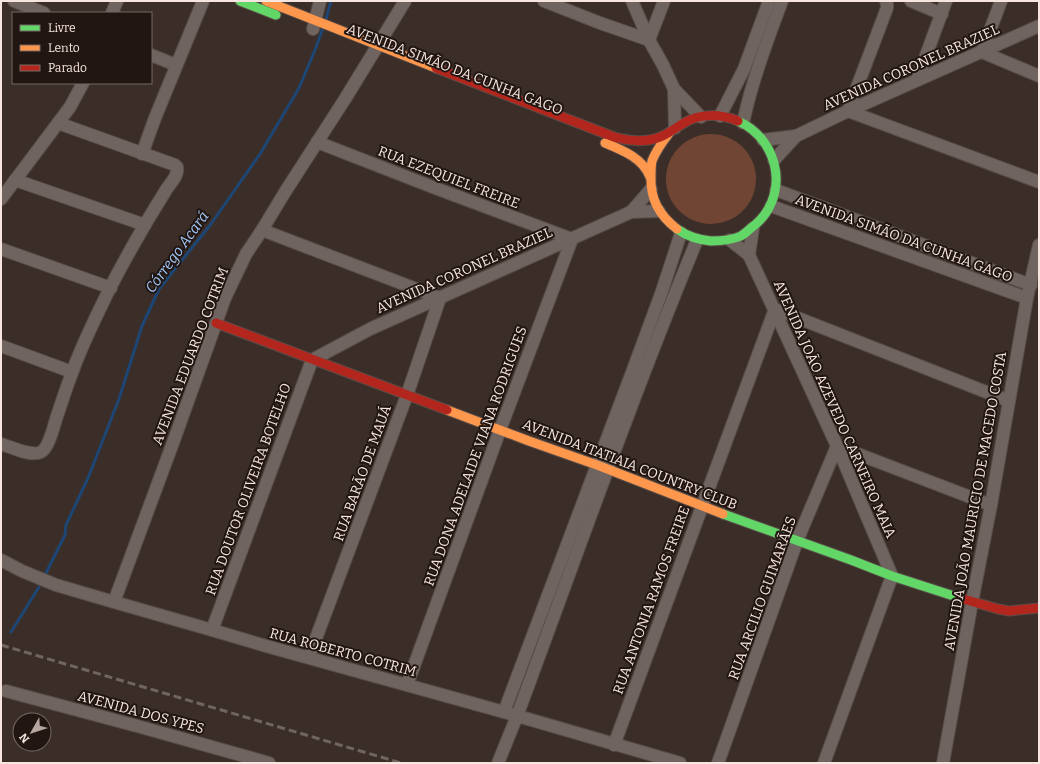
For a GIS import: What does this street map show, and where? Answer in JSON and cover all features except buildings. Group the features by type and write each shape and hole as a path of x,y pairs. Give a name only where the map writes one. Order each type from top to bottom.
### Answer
{"street":[{"path":"14,1 42,12"},
{"path":"112,12 117,1"},
{"path":"142,154 176,65 203,1"},
{"path":"240,1 284,18"},
{"name":"AVENIDA SIMÃO DA CUNHA GAGO","path":"266,1 315,27 330,26 375,51 456,80 618,143 646,168 651,183"},
{"path":"315,27 320,1"},
{"name":"AVENIDA EDUARDO COTRIM","path":"114,602 225,298 246,254 375,51 405,1"},
{"path":"544,1 649,40"},
{"path":"632,1 649,40 674,89 701,117"},
{"path":"649,40 664,1"},
{"path":"720,116 744,69 769,1"},
{"path":"743,123 756,75 782,1"},
{"path":"886,1 887,8 848,111 1039,182"},
{"path":"911,1 942,14"},
{"path":"917,80 946,1"},
{"path":"1001,1 982,52 1039,76"},
{"name":"AVENIDA CORONEL BRAZIEL","path":"763,140 796,136 848,111 1039,26"},
{"path":"152,55 176,65"},
{"name":"AVENIDA SIMÃO DA CUNHA GAGO","path":"396,62 456,80"},
{"path":"1,199 70,107 82,84"},
{"path":"673,130 674,89"},
{"path":"720,116 732,118 743,123 754,130 763,140 774,160 776,190 771,206 763,218 753,228 730,240 714,242 697,240 681,233 669,223 654,200 651,183 651,167 660,144 673,130 687,121 701,117 720,116"},
{"path":"1,444 32,454 44,450 52,434 72,372 89,332 110,288 145,225 175,177 178,169 175,166 58,123"},
{"name":"AVENIDA SIMÃO DA CUNHA GAGO","path":"618,143 645,141 662,136 673,130"},
{"name":"AVENIDA CORONEL BRAZIEL","path":"774,160 796,136"},
{"name":"RUA EZEQUIEL FREIRE","path":"317,142 572,239"},
{"path":"15,180 145,225"},
{"name":"AVENIDA CORONEL BRAZIEL","path":"631,212 651,183"},
{"name":"AVENIDA SIMÃO DA CUNHA GAGO","path":"776,190 1031,284"},
{"name":"AVENIDA SIMÃO DA CUNHA GAGO","path":"771,206 1027,298"},
{"path":"818,224 824,208"},
{"name":"AVENIDA CORONEL BRAZIEL","path":"312,360 370,329 631,212 660,211"},
{"path":"750,255 753,228"},
{"path":"262,230 440,298"},
{"path":"498,763 517,716 602,467 636,360 681,233"},
{"name":"RUA DONA ADELAIDE VIANA RODRIGUES","path":"407,685 500,430 572,239"},
{"path":"504,712 584,503 602,467 647,365 697,240"},
{"name":"AVENIDA JOÃO AZEVEDO CARNEIRO MAIA","path":"730,240 750,255 837,446 892,576"},
{"name":"AVENIDA JOÃO MAURICIO DE MACEDO COSTA","path":"943,763 991,505 1027,298 1039,245"},
{"path":"1,249 110,288"},
{"name":"RUA BARÃO DE MAUÁ","path":"309,658 407,395 440,298"},
{"path":"775,309 1009,401"},
{"name":"RUA ANTONIA RAMOS FREIRE","path":"614,745 775,309"},
{"name":"AVENIDA ITATIAIA COUNTRY CLUB","path":"216,323 892,576 998,609 1009,611 1039,608"},
{"path":"1,346 72,372"},
{"name":"RUA DOUTOR OLIVEIRA BOTELHO","path":"212,630 312,360"},
{"path":"837,446 991,505"},
{"name":"RUA ARCILIO GUIMARÃES","path":"718,763 797,541 837,446"},
{"name":"RUA ROBERTO COTRIM","path":"1,560 22,571 56,585 680,763"},
{"path":"824,763 892,576"},
{"name":"AVENIDA DOS YPES","path":"6,691 269,763"}],"shaded area":[{"path":"711,134 728,138 743,147 752,162 756,179 752,196 743,211 728,220 711,224 694,220 679,211 670,196 666,179 670,162 679,147 694,138"}],"waterway":[{"name":"Córrego Acará","path":"326,19 331,1"},
{"name":"Córrego Acará","path":"46,573 65,535 66,525 88,478 119,399 142,326 159,289 211,224 260,154 299,88 323,28"},
{"name":"Córrego Acará","path":"11,632 39,587"}],"railway":[{"path":"1,645 401,763"}],"traffic: fast":[{"path":"240,1 276,15"},
{"path":"677,229 698,239 719,241 734,238 741,236 750,229 763,216 772,202 776,187 776,172 772,156 764,142 753,130 738,121"},
{"path":"723,514 892,576 960,598"}],"traffic: slow":[{"path":"266,1 436,68"},
{"path":"670,132 662,142 652,161 651,184 657,206 665,218 677,229"},
{"path":"605,143 625,152 637,160 647,170 650,177"},
{"path":"447,410 597,465 723,514"}],"traffic: jam":[{"path":"436,68 625,140 643,141 654,139 663,136 697,117 718,116 738,121"},
{"path":"216,323 447,410"},
{"path":"960,598 1009,611 1039,608"}]}
